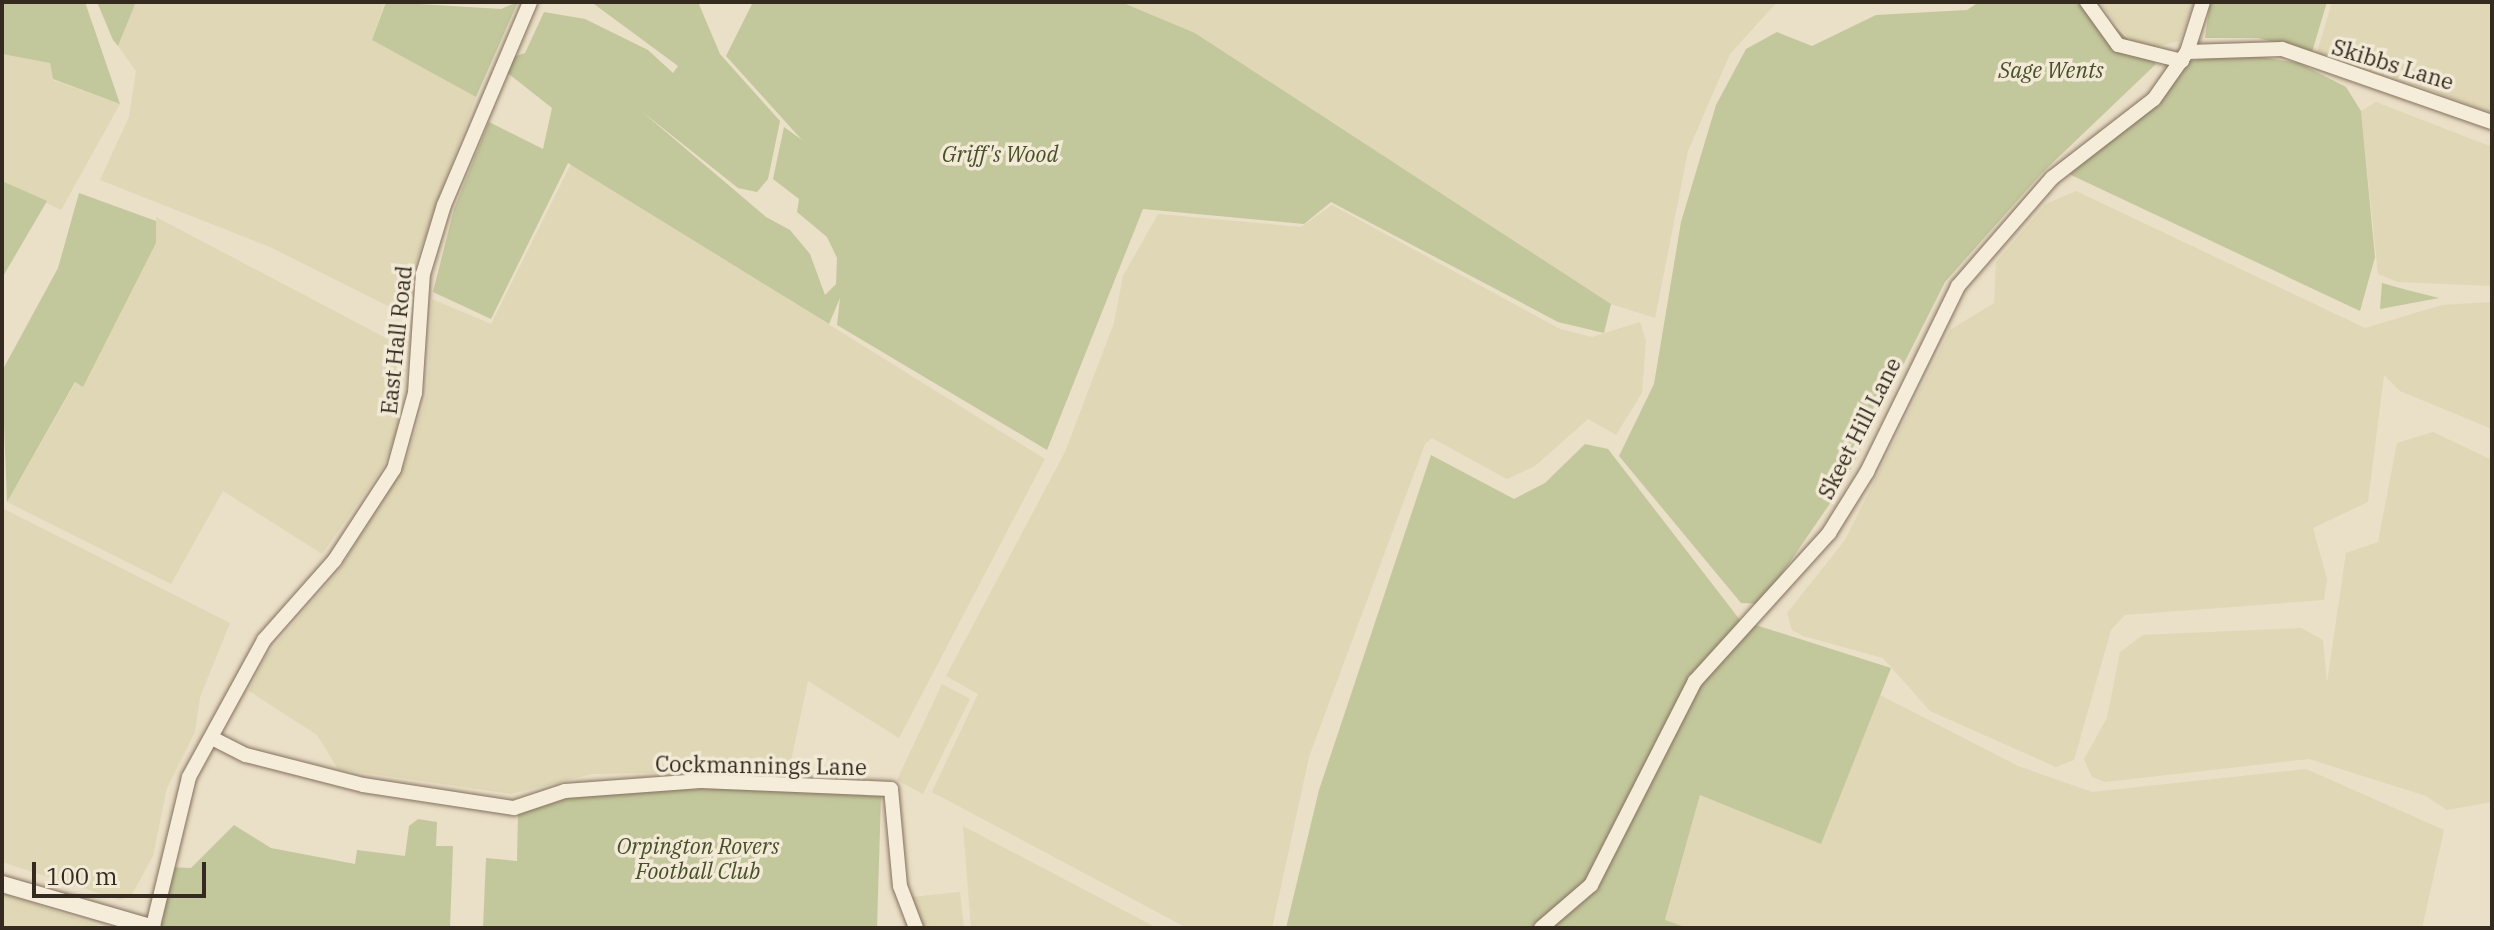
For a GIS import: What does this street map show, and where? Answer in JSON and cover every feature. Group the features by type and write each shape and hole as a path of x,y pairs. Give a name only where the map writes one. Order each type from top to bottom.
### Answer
{"street":[{"name":"East Hall Road","path":"153,927 177,805 212,738 264,640 334,561 394,469 415,393 423,274 444,205 530,2"},
{"name":"Skibbs Lane","path":"2087,2 2118,45 2185,56 2273,47 2492,122"},
{"name":"Skeet Hill Lane","path":"1541,928 1591,885 1695,681 1829,533 1958,286 2034,195 2154,99 2185,56 2203,2"},
{"name":"Cockmannings Lane","path":"212,738 246,755 363,785 514,808 565,791 701,781 891,789 900,886 916,928"},
{"path":"2,884 153,927"}],"shaded area":[{"path":"136,2 385,2 372,40 476,97 398,311 270,247 100,180 129,117 136,71 118,46"},
{"path":"1121,2 1777,2 1730,54 1688,151 1655,318 1611,304 1195,33"},
{"path":"2099,2 2195,2 2179,41 2151,48 2130,40"},
{"path":"2332,2 2492,2 2492,113 2374,70 2337,68 2317,53"},
{"path":"2,54 50,63 53,80 120,104 61,210 2,181"},
{"path":"2376,102 2492,147 2492,286 2398,282 2378,274 2361,111"},
{"path":"571,164 1045,459 899,738 808,681 789,770 592,774 511,794 338,769 317,735 249,691 266,656 340,569 405,464 427,394 432,299 491,324"},
{"path":"2076,191 2365,328 2442,305 2492,302 2492,429 2400,391 2384,375 2368,502 2313,528 2327,579 2324,600 2125,615 2111,630 2074,760 2056,767 1930,711 1883,658 1803,636 1792,630 1787,613 1845,540 1950,330 1994,303 1996,262 2046,204"},
{"path":"1332,205 1560,329 1592,337 1640,322 1646,341 1642,393 1616,435 1588,419 1535,466 1507,479 1432,438 1425,444 1309,757 1272,928 1187,928 932,792 978,694 946,676 1065,452 1114,323 1123,276 1158,214 1301,227"},
{"path":"156,217 401,346 401,423 383,467 322,554 223,491 171,584 7,502 76,382 83,386 156,243"},
{"path":"2433,432 2492,460 2492,802 2447,810 2426,796 2309,759 2105,782 2092,777 2084,759 2107,718 2120,652 2143,635 2301,628 2323,640 2327,683 2346,553 2378,542 2397,443"},
{"path":"2,508 230,623 200,697 195,732 167,788 153,856 131,896 120,900 2,862"},
{"path":"942,684 970,699 923,794 897,780"},
{"path":"1880,695 2018,766 2092,792 2306,769 2444,830 2422,928 1688,928 1665,921 1700,795 1821,843"},
{"path":"963,826 1157,928 971,928"},
{"path":"960,892 964,928 921,928 911,897"},
{"path":"2,893 105,928 2,928"}],"green space":[{"path":"2,2 85,2 120,104 53,79 50,63 2,54"},
{"path":"97,2 136,2 118,46 113,40"},
{"path":"386,2 501,9 518,2 476,97 372,40"},
{"name":"Griff's Wood","path":"698,2 720,54 780,121 768,179 757,192 738,188 640,110 766,217 790,230 810,254 825,295 836,284 837,258 827,237 797,212 799,199 773,179 784,127 802,140 726,56 753,2 1121,2 1195,33 1611,304 1604,333 1558,322 1331,202 1304,224 1143,209 1047,450 837,325 840,298 829,324 568,163 491,319 433,292 454,209 489,122 543,149 552,108 505,71 510,58 525,53 544,12 585,19 648,50 673,73 678,66 594,4"},
{"name":"Sage Wents","path":"1979,2 2087,2 2156,64 2042,173 1945,282 1842,486 1761,604 1741,603 1619,456 1654,384 1681,222 1716,105 1746,49 1777,32 1812,46 1876,15 1967,10"},
{"path":"2210,2 2327,2 2312,52 2258,38 2205,38"},
{"path":"2233,53 2299,63 2346,87 2361,111 2375,257 2360,311 2069,174 2191,61"},
{"path":"2,181 47,201 2,278"},
{"path":"79,193 156,221 156,243 83,387 75,382 7,502 2,371 58,268"},
{"path":"2382,283 2407,290 2439,298 2380,309"},
{"path":"1585,444 1608,449 1740,620 1891,668 1821,844 1700,795 1665,920 1688,928 1286,928 1319,790 1431,455 1514,499 1545,483"},
{"name":"Orpington Rovers Football Club","path":"695,787 881,795 877,928 483,928 486,858 517,861 518,814 591,791"},
{"path":"418,819 437,822 436,846 453,846 450,928 159,928 170,867 191,868 234,825 271,848 355,864 357,850 405,856 409,826"}]}
